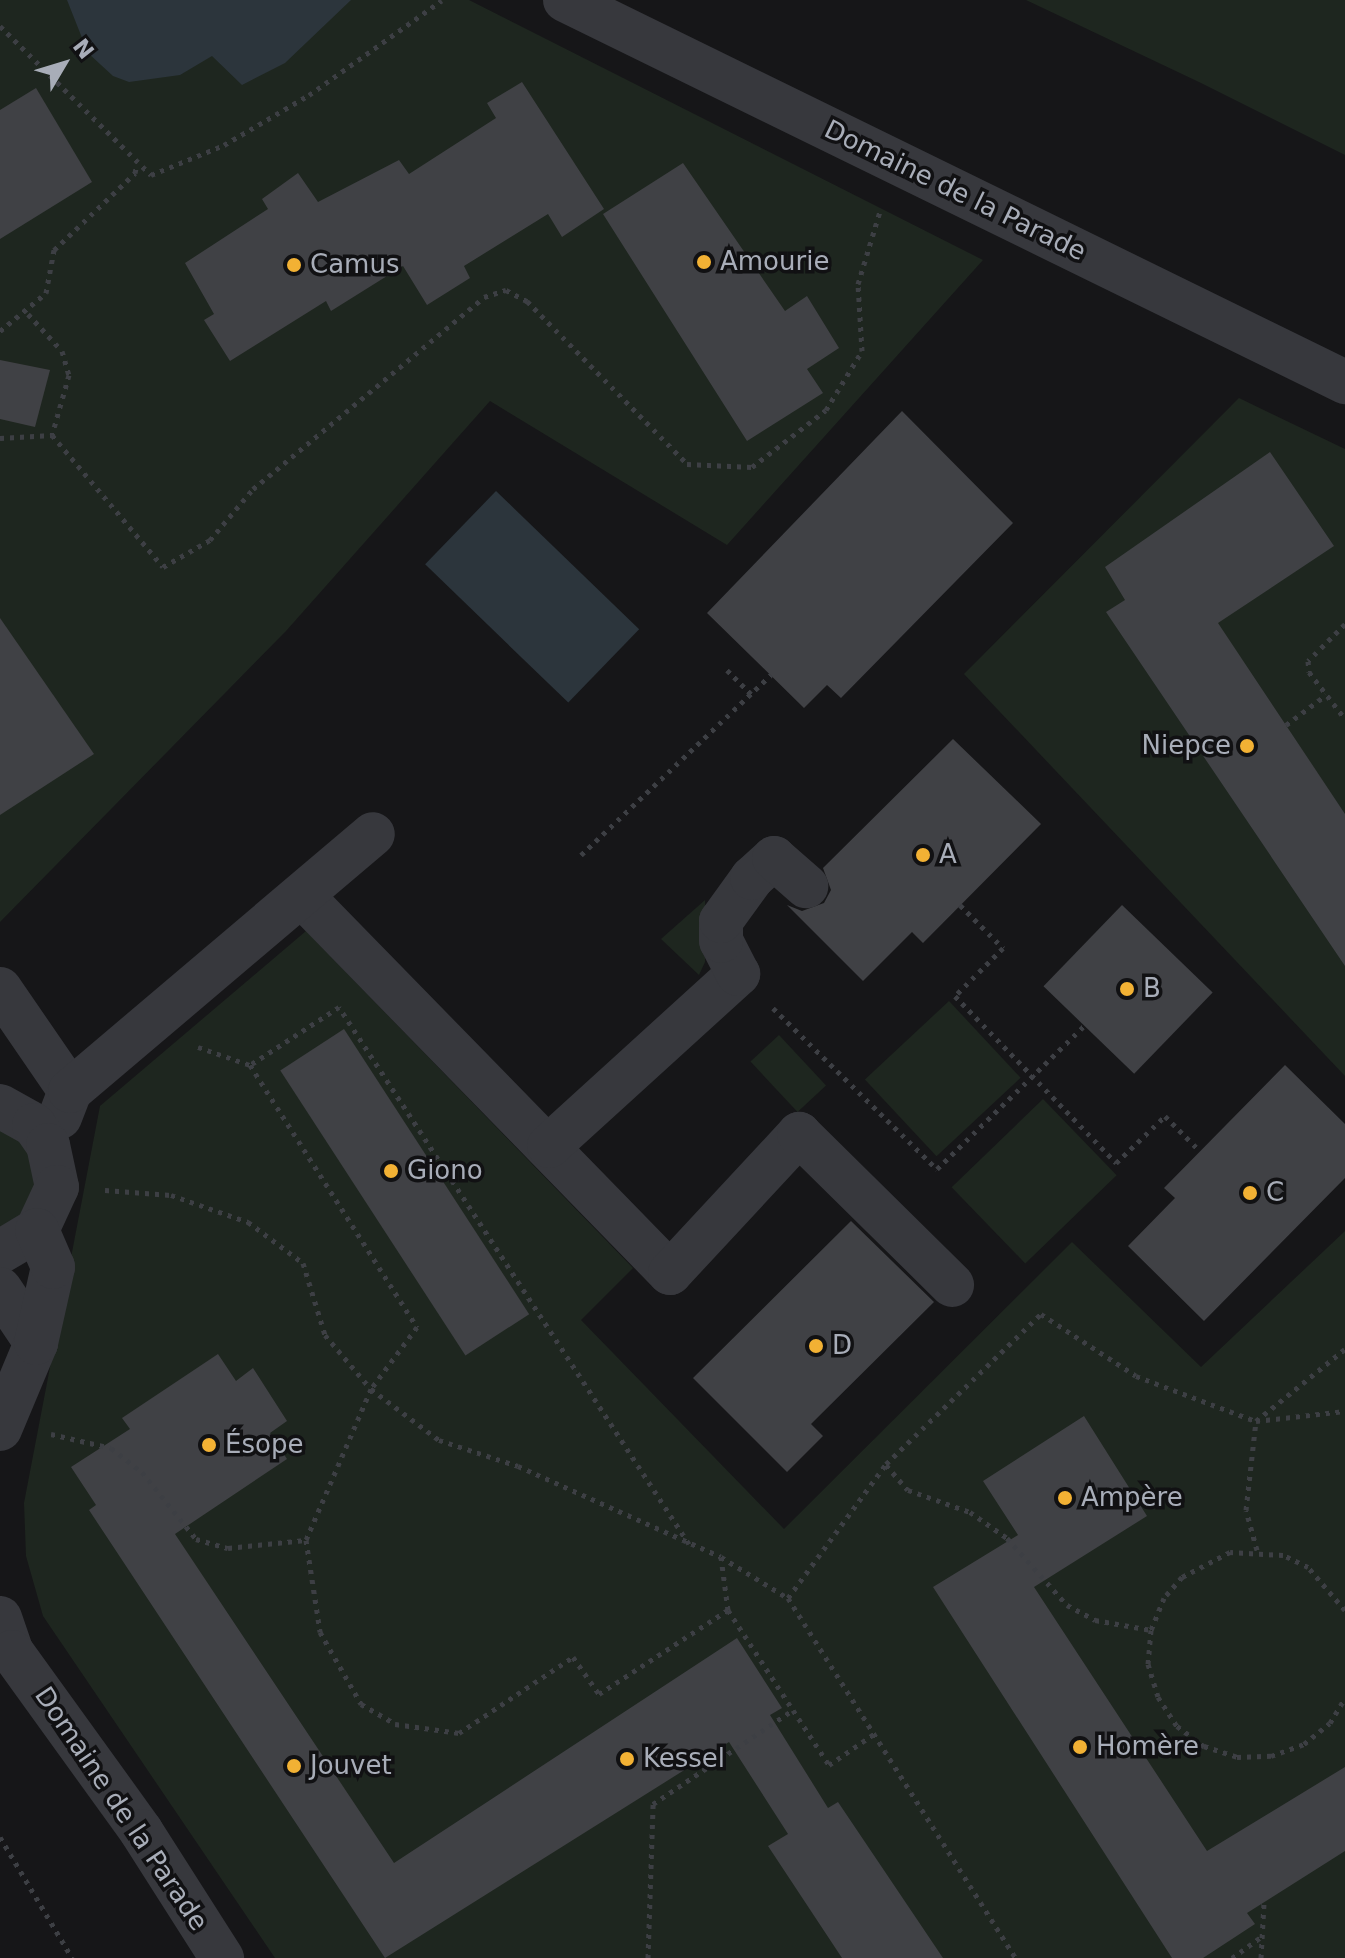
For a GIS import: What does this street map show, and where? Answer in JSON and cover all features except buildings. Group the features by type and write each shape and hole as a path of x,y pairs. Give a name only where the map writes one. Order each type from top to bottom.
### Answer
{"street":[{"name":"Domaine de la Parade","path":"565,0 1345,382"},
{"path":"18,1431 53,1267 37,1230 70,1091 304,898 373,834"},
{"path":"549,1146 738,974 721,941 721,921 731,903 774,858 806,886"},
{"path":"304,898 670,1273 799,1134 952,1285"},
{"path":"0,989 70,1091"},
{"path":"0,1106 34,1125 52,1166"},
{"path":"0,1252 37,1230"},
{"path":"0,1289 36,1343"},
{"name":"Domaine de la Parade","path":"6,1635 141,1831 222,1958"}],"path":[{"path":"0,26 151,175 224,145 385,46 442,0"},
{"path":"0,331 28,314 46,293 54,250 135,173 137,162"},
{"path":"52,435 163,567 210,540 253,489 484,297 506,290 537,310 687,464 752,467 826,410 862,351 858,284 871,224 906,166"},
{"path":"28,314 62,351 69,375 52,435"},
{"path":"0,438 52,435"},
{"path":"1345,624 1308,661 1326,695 1345,719"},
{"path":"727,670 751,694"},
{"path":"581,855 771,675"},
{"path":"1286,725 1326,695"},
{"path":"960,905 1003,948 955,996 1033,1078 1116,1163 1165,1116 1200,1151"},
{"path":"738,974 937,1169 1084,1026"},
{"path":"689,1544 339,1007 250,1065 417,1327 371,1389 306,1540 320,1632 331,1659 361,1704 395,1724 432,1732 459,1733 573,1657 599,1694 728,1610"},
{"path":"52,1166 171,1195 248,1222 303,1263 325,1335 371,1389 439,1440 518,1466 721,1557 788,1598 1016,1958"},
{"path":"788,1598 886,1464 1041,1314 1136,1376 1256,1421 1345,1411"},
{"path":"1257,1550 1246,1510 1256,1421 1345,1349"},
{"path":"18,1431 84,1437 111,1448 142,1472 196,1539 228,1548 306,1540"},
{"path":"886,1464 908,1490 970,1512 1007,1538 1067,1605 1095,1620 1151,1630"},
{"path":"1345,1610 1308,1567 1257,1550 1230,1552 1182,1577 1151,1630 1148,1664 1158,1697 1177,1726 1204,1746 1237,1757 1271,1756 1304,1744 1330,1723 1345,1698"},
{"path":"721,1557 728,1610 829,1765 874,1734"},
{"path":"648,1958 653,1804 793,1710"},
{"path":"0,1837 72,1958"},
{"path":"1261,1958 1264,1903"},
{"path":"1232,1958 1262,1935"}],"shaded area":[{"path":"0,0 469,0 983,260 727,545 490,401 286,631 0,922"},
{"path":"67,0 351,0 285,63 242,85 212,56 180,75 129,82 113,76 88,53"},
{"path":"1026,0 1345,0 1345,155 1201,83"},
{"path":"1239,398 1345,449 1345,1076 964,674"},
{"path":"496,491 639,629 568,703 425,564"},
{"path":"705,900 705,962 699,975 661,939"},
{"path":"306,931 633,1268 581,1320 784,1529 1072,1242 1201,1367 1345,1231 1345,1958 275,1958 43,1616 26,1556 24,1503 100,1106"},
{"path":"949,1001 1021,1078 937,1156 865,1079"},
{"path":"779,1035 826,1085 798,1112 750,1062"},
{"path":"1043,1099 1117,1175 1025,1263 952,1187"},
{"path":"0,1120 24,1132 44,1188 0,1238"}],"place":[{"name":"Amourie","path":"704,262"},
{"name":"Camus","path":"294,265"},
{"name":"Niepce","path":"1247,746"},
{"name":"A","path":"923,855"},
{"name":"B","path":"1127,989"},
{"name":"Giono","path":"391,1171"},
{"name":"C","path":"1250,1193"},
{"name":"D","path":"816,1346"},
{"name":"Ésope","path":"209,1445"},
{"name":"Ampère","path":"1065,1498"},
{"name":"Homère","path":"1080,1747"},
{"name":"Kessel","path":"627,1759"},
{"name":"Jouvet","path":"294,1766"}]}
